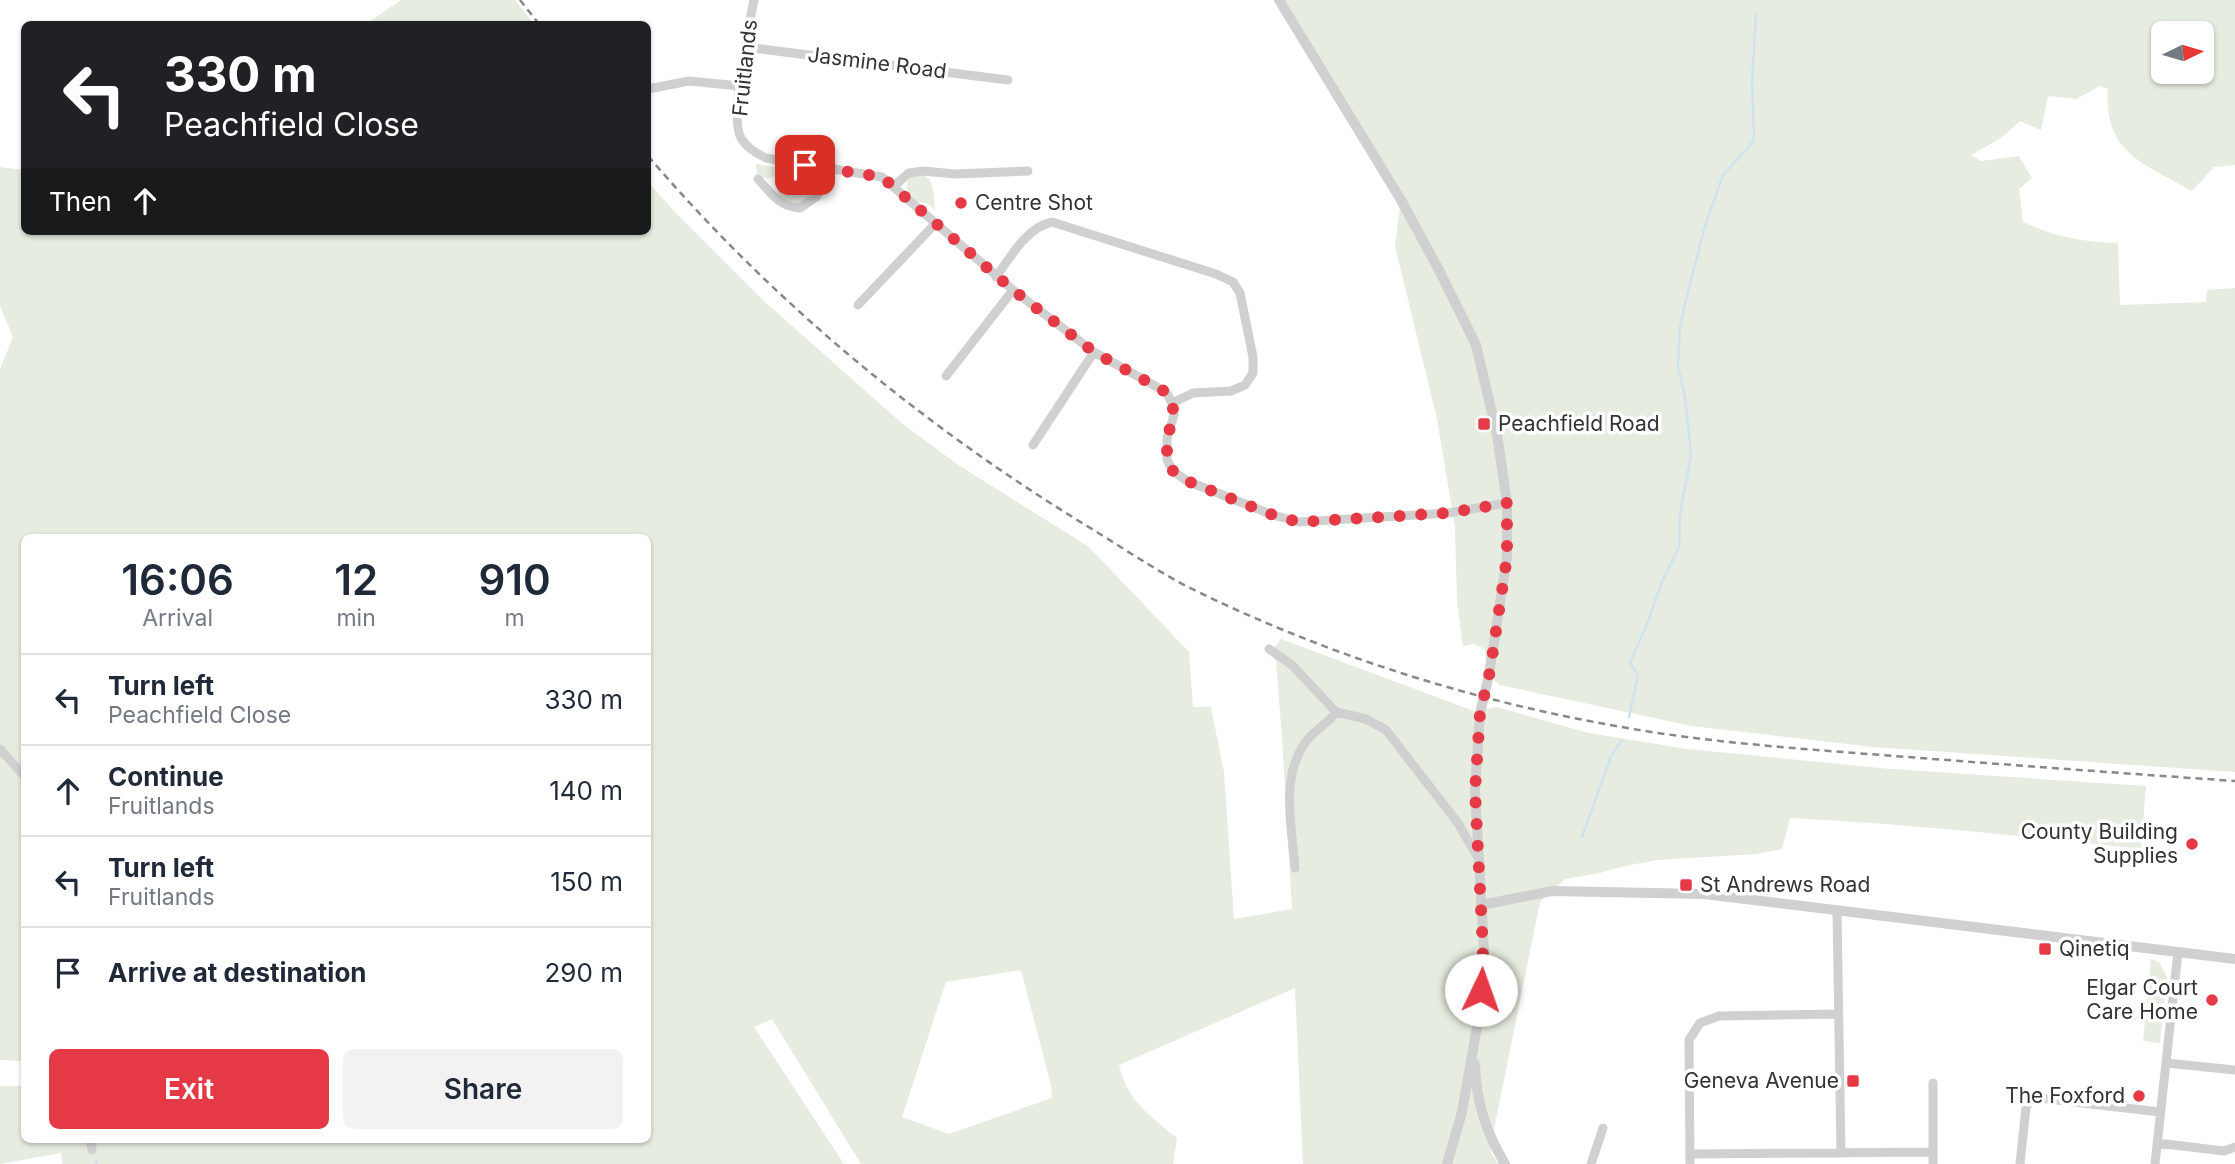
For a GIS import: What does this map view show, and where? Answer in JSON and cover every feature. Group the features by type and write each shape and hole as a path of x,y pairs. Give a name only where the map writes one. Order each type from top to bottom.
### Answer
{"street":[{"name":"Fruitlands","path":"754,0 745,47 738,116 739,136 754,152 766,158 882,177 996,277 1094,352 1166,392 1172,403"},
{"path":"1279,0 1434,259 1476,345 1497,434 1507,503 1507,557 1489,675 1480,713 1475,791 1483,949 1480,1010 1462,1112 1447,1164"},
{"name":"Jasmine Road","path":"745,47 1008,80"},
{"path":"651,88 689,81 740,86"},
{"path":"758,179 771,185 786,207 800,208 817,196 824,168"},
{"path":"894,186 909,173 922,171 1028,171"},
{"path":"996,277 1037,228 1052,222 1216,274 1233,282 1240,293 1253,357 1253,373 1245,384 1231,391 1193,393 1172,403 1174,415 1167,438 1167,460 1173,471 1187,481 1245,505 1299,522 1448,513 1507,503"},
{"path":"858,305 935,224"},
{"path":"946,376 1013,290"},
{"path":"1033,445 1094,352"},
{"path":"1269,649 1292,664 1336,712 1366,719 1386,730 1458,823 1477,856"},
{"path":"1295,867 1290,783 1293,764 1305,743 1320,726 1330,721 1336,712"},
{"path":"0,749 21,773"},
{"path":"1481,905 1552,891 1704,894 2235,958"},
{"path":"1837,911 1842,1153"},
{"path":"2155,1164 2178,952"},
{"path":"1838,1014 1719,1016 1700,1023 1689,1040 1690,1159 1790,1159 1842,1153 1933,1153"},
{"path":"1475,1045 1477,1089 1484,1121 1490,1139 1505,1164"},
{"path":"2166,1063 2235,1070"},
{"path":"1933,1083 1933,1164"},
{"path":"2020,1164 2026,1107 2031,1100 2039,1098 2160,1112"},
{"path":"1591,1164 1603,1128"},
{"path":"91,1143 92,1150"},
{"path":"2157,1143 2224,1151 2235,1147"}],"shaded area":[{"path":"401,0 515,0 532,21 370,21"},
{"path":"1279,0 2235,0 2235,165 2214,167 2192,191 2130,154 2112,128 2108,111 2108,89 2100,86 2076,99 2048,96 2041,130 2020,121 2001,138 1971,155 1981,161 2019,156 2032,178 2019,189 2023,222 2069,238 2118,243 2120,305 2206,302 2207,290 2235,288 2235,772 1873,747 1692,726 1500,685 1484,672 1485,649 1474,644 1463,646 1457,602 1455,527 1437,419 1395,246 1401,200"},
{"path":"756,164 809,173 814,189 804,201 793,206 781,199 777,193 780,183 775,176 767,179 757,174"},
{"path":"0,167 21,170 21,235 651,235 651,185 765,302 905,426 960,466 1089,547 1189,652 1193,707 1211,707 1224,772 1234,919 1292,909 1275,647 1281,639 1474,711 1497,707 1589,733 1687,749 1891,769 2146,786 2141,849 1966,831 1790,818 1782,849 1756,854 1657,860 1565,879 1540,902 1493,1134 1491,1153 1499,1164 1303,1164 1295,988 1119,1065 1128,1089 1141,1107 1177,1138 1173,1164 861,1164 772,1019 754,1027 844,1164 62,1164 61,1153 0,1164 0,1086 21,1086 21,1143 651,1143 651,534 21,534 21,1061 0,1060 0,369 13,337 0,306","holes":["1021,970 1052,1098 949,1134 902,1117 946,982"]},
{"path":"921,174 929,179 931,184 935,210 927,203 918,202 908,191 910,177"},
{"path":"2151,959 2159,962 2167,977 2160,1043 2143,1041"}],"waterway":[{"path":"1629,717 1638,676 1630,662 1679,547 1680,514 1691,455 1685,398 1678,365 1680,326 1705,226 1723,175 1753,142 1752,83 1756,14"},
{"path":"1582,837 1611,756 1622,740"}],"railway":[{"path":"520,0 537,21"},
{"path":"651,159 696,210 799,311 853,358 967,446 1026,487 1173,579 1237,610 1342,653 1505,703 1649,732 1781,747 2235,781"}],"place":[{"name":"Centre Shot","path":"961,203"},
{"name":"Peachfield Road","path":"1484,424"},
{"name":"County Building Supplies","path":"2192,844"},
{"name":"St Andrews Road","path":"1686,885"},
{"name":"Qinetiq","path":"2045,949"},
{"name":"Elgar Court Care Home","path":"2212,1000"},
{"name":"Geneva Avenue","path":"1853,1081"},
{"name":"The Foxford","path":"2139,1096"}],"route":[{"path":"805,165 882,177 996,277 1094,352 1166,392 1174,415 1167,438 1167,460 1173,471 1187,481 1245,505 1299,522 1448,513 1507,503 1507,557 1500,614 1480,713 1475,791 1483,949 1481,990"}]}
